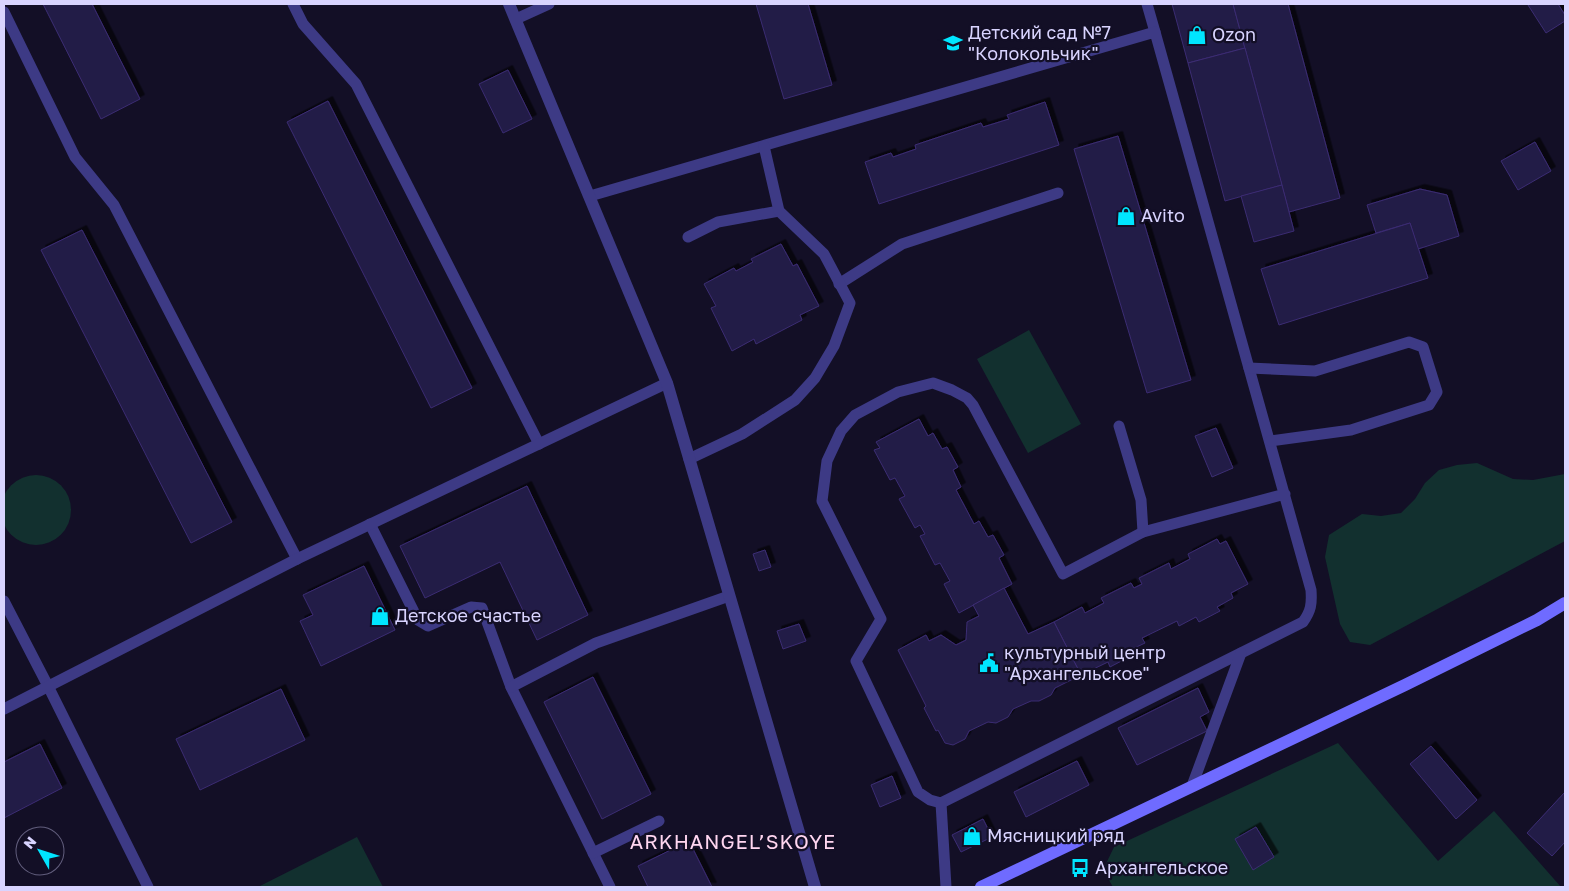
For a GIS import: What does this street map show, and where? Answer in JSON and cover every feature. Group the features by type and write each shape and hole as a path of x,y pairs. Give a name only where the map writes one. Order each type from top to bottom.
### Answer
{"street":[{"path":"509,4 667,383 815,887"},
{"path":"981,887 1405,685 1537,620 1565,603"}],"lane":[{"path":"293,4 303,24 356,84 539,444"},
{"path":"516,19 549,4"},
{"path":"1147,4 1285,494 1311,590 1312,604 1310,614 1303,622 940,803 930,800 918,792 856,661 881,619 822,501 827,461 841,430 855,415 898,392 932,383 967,398 973,405 1063,574 1143,532 1285,494"},
{"path":"4,12 75,158 114,205 297,559"},
{"path":"590,196 1155,32"},
{"path":"689,459 742,434 795,400 816,378 834,346 850,303 824,254 779,211 764,146"},
{"path":"839,284 902,244 1058,193"},
{"path":"688,237 718,222 779,211"},
{"path":"1249,368 1315,371 1409,342 1423,348 1437,392 1429,405 1351,430 1270,442"},
{"path":"4,709 297,559 667,383"},
{"path":"1119,426 1141,500 1143,532"},
{"path":"370,524 418,620 428,626 471,607 482,608 511,687 610,887"},
{"path":"511,687 596,643 729,596"},
{"path":"4,601 148,887"},
{"path":"1192,786 1241,653"},
{"path":"940,803 946,887"},
{"path":"593,853 659,821"}],"green space":[{"path":"1029,330 1081,424 1028,453 977,359"},
{"path":"1477,463 1513,479 1533,480 1565,474 1565,541 1370,645 1350,642 1340,624 1325,557 1329,535 1362,514 1381,516 1401,513 1415,499 1425,483 1439,470 1457,465"},
{"path":"43,475 56,481 65,490 69,496 71,510 69,524 61,535 50,543 29,545 22,543 11,535 3,524 1,503 3,496 11,485 22,477"},
{"path":"1338,743 1438,861 1494,811 1561,887 1113,887 1103,870 1114,847"},
{"path":"357,837 383,887 258,887"}],"building":[{"path":"43,4 92,4 140,99 101,119"},
{"path":"756,4 808,4 832,85 784,99"},
{"path":"1172,4 1233,4 1245,48 1188,63"},
{"path":"1233,4 1288,4 1340,198 1289,212"},
{"path":"1529,4 1558,4 1565,15 1565,21 1546,33"},
{"path":"1245,48 1282,185 1225,201 1188,63"},
{"path":"508,70 532,119 503,133 479,84"},
{"path":"328,101 472,388 431,408 287,122"},
{"path":"1045,102 1059,145 879,204 865,162 891,153 893,157 916,149 915,145 981,123 983,127 1009,119 1007,115"},
{"path":"1118,136 1191,380 1147,393 1074,149"},
{"path":"1535,142 1551,171 1518,190 1501,161"},
{"path":"1282,185 1294,231 1254,242 1241,196"},
{"path":"1420,189 1447,195 1459,236 1418,249 1410,223 1376,233 1367,205"},
{"path":"1410,223 1428,278 1279,325 1261,269"},
{"path":"82,230 232,522 191,543 41,250"},
{"path":"781,244 793,266 797,264 819,306 800,315 802,320 756,344 754,339 732,351 711,308 716,306 704,284 734,268 736,271 753,262 751,259"},
{"path":"919,419 928,436 933,433 942,449 947,447 958,467 953,470 961,487 956,490 974,524 979,521 988,537 993,535 1004,555 999,558 1012,584 959,613 944,584 950,581 940,563 935,565 920,536 925,534 920,525 915,528 899,499 905,496 895,478 890,480 874,450 880,448 876,442"},
{"path":"1216,428 1233,468 1212,477 1195,436"},
{"path":"527,486 588,615 537,640 500,562 425,598 400,546"},
{"path":"1217,539 1220,544 1226,541 1248,584 1231,593 1233,598 1217,607 1220,611 1199,622 1196,617 1179,626 1177,621 1142,638 1145,643 1128,651 1131,656 1110,667 1108,662 1081,675 1054,622 1082,607 1085,613 1104,603 1101,598 1131,583 1134,588 1142,584 1139,578 1169,563 1171,569 1190,559 1188,554"},
{"path":"765,550 771,567 759,571 753,554"},
{"path":"364,566 395,630 321,666 300,621 313,615 303,595"},
{"name":"культурный центр \"Архангельское\"","path":"1004,588 1028,634 1054,622 1081,675 1055,688 1051,695 1039,701 1031,701 1013,709 1008,717 996,723 988,722 969,731 965,739 953,745 945,743 938,730 936,731 924,708 926,706 898,650 926,635 929,641 941,635 956,645 966,640 967,622 979,616 973,605"},
{"path":"799,624 806,641 783,649 777,631"},
{"path":"593,677 651,794 602,819 544,702"},
{"path":"1198,688 1209,712 1200,717 1207,731 1137,765 1118,728"},
{"path":"281,689 305,740 200,790 176,739"},
{"path":"40,744 62,788 4,818 4,762"},
{"path":"1431,746 1477,800 1456,819 1410,764"},
{"path":"1077,761 1089,785 1026,817 1014,792"},
{"path":"892,776 901,798 880,807 871,785"},
{"path":"1565,792 1565,842 1552,856 1527,833"},
{"name":"Мясницкий ряд","path":"983,819 992,837 961,852 952,835"},
{"path":"1256,827 1274,857 1253,870 1235,839"},
{"path":"689,841 712,887 648,887 638,866"}],"place":[{"name":"Ozon","path":"1197,35"},
{"name":"Детский сад №7 \"Колокольчик\"","path":"953,43"},
{"name":"Avito","path":"1126,216"},
{"name":"Детское счастье","path":"380,616"},
{"name":"культурный центр \"Архангельское\"","path":"989,663"},
{"name":"Мясницкий ряд","path":"972,836"},
{"name":"Архангельское","path":"1080,868"}],"district":[{"name":"ARKHANGEL’SKOYE","path":"733,842"}]}
